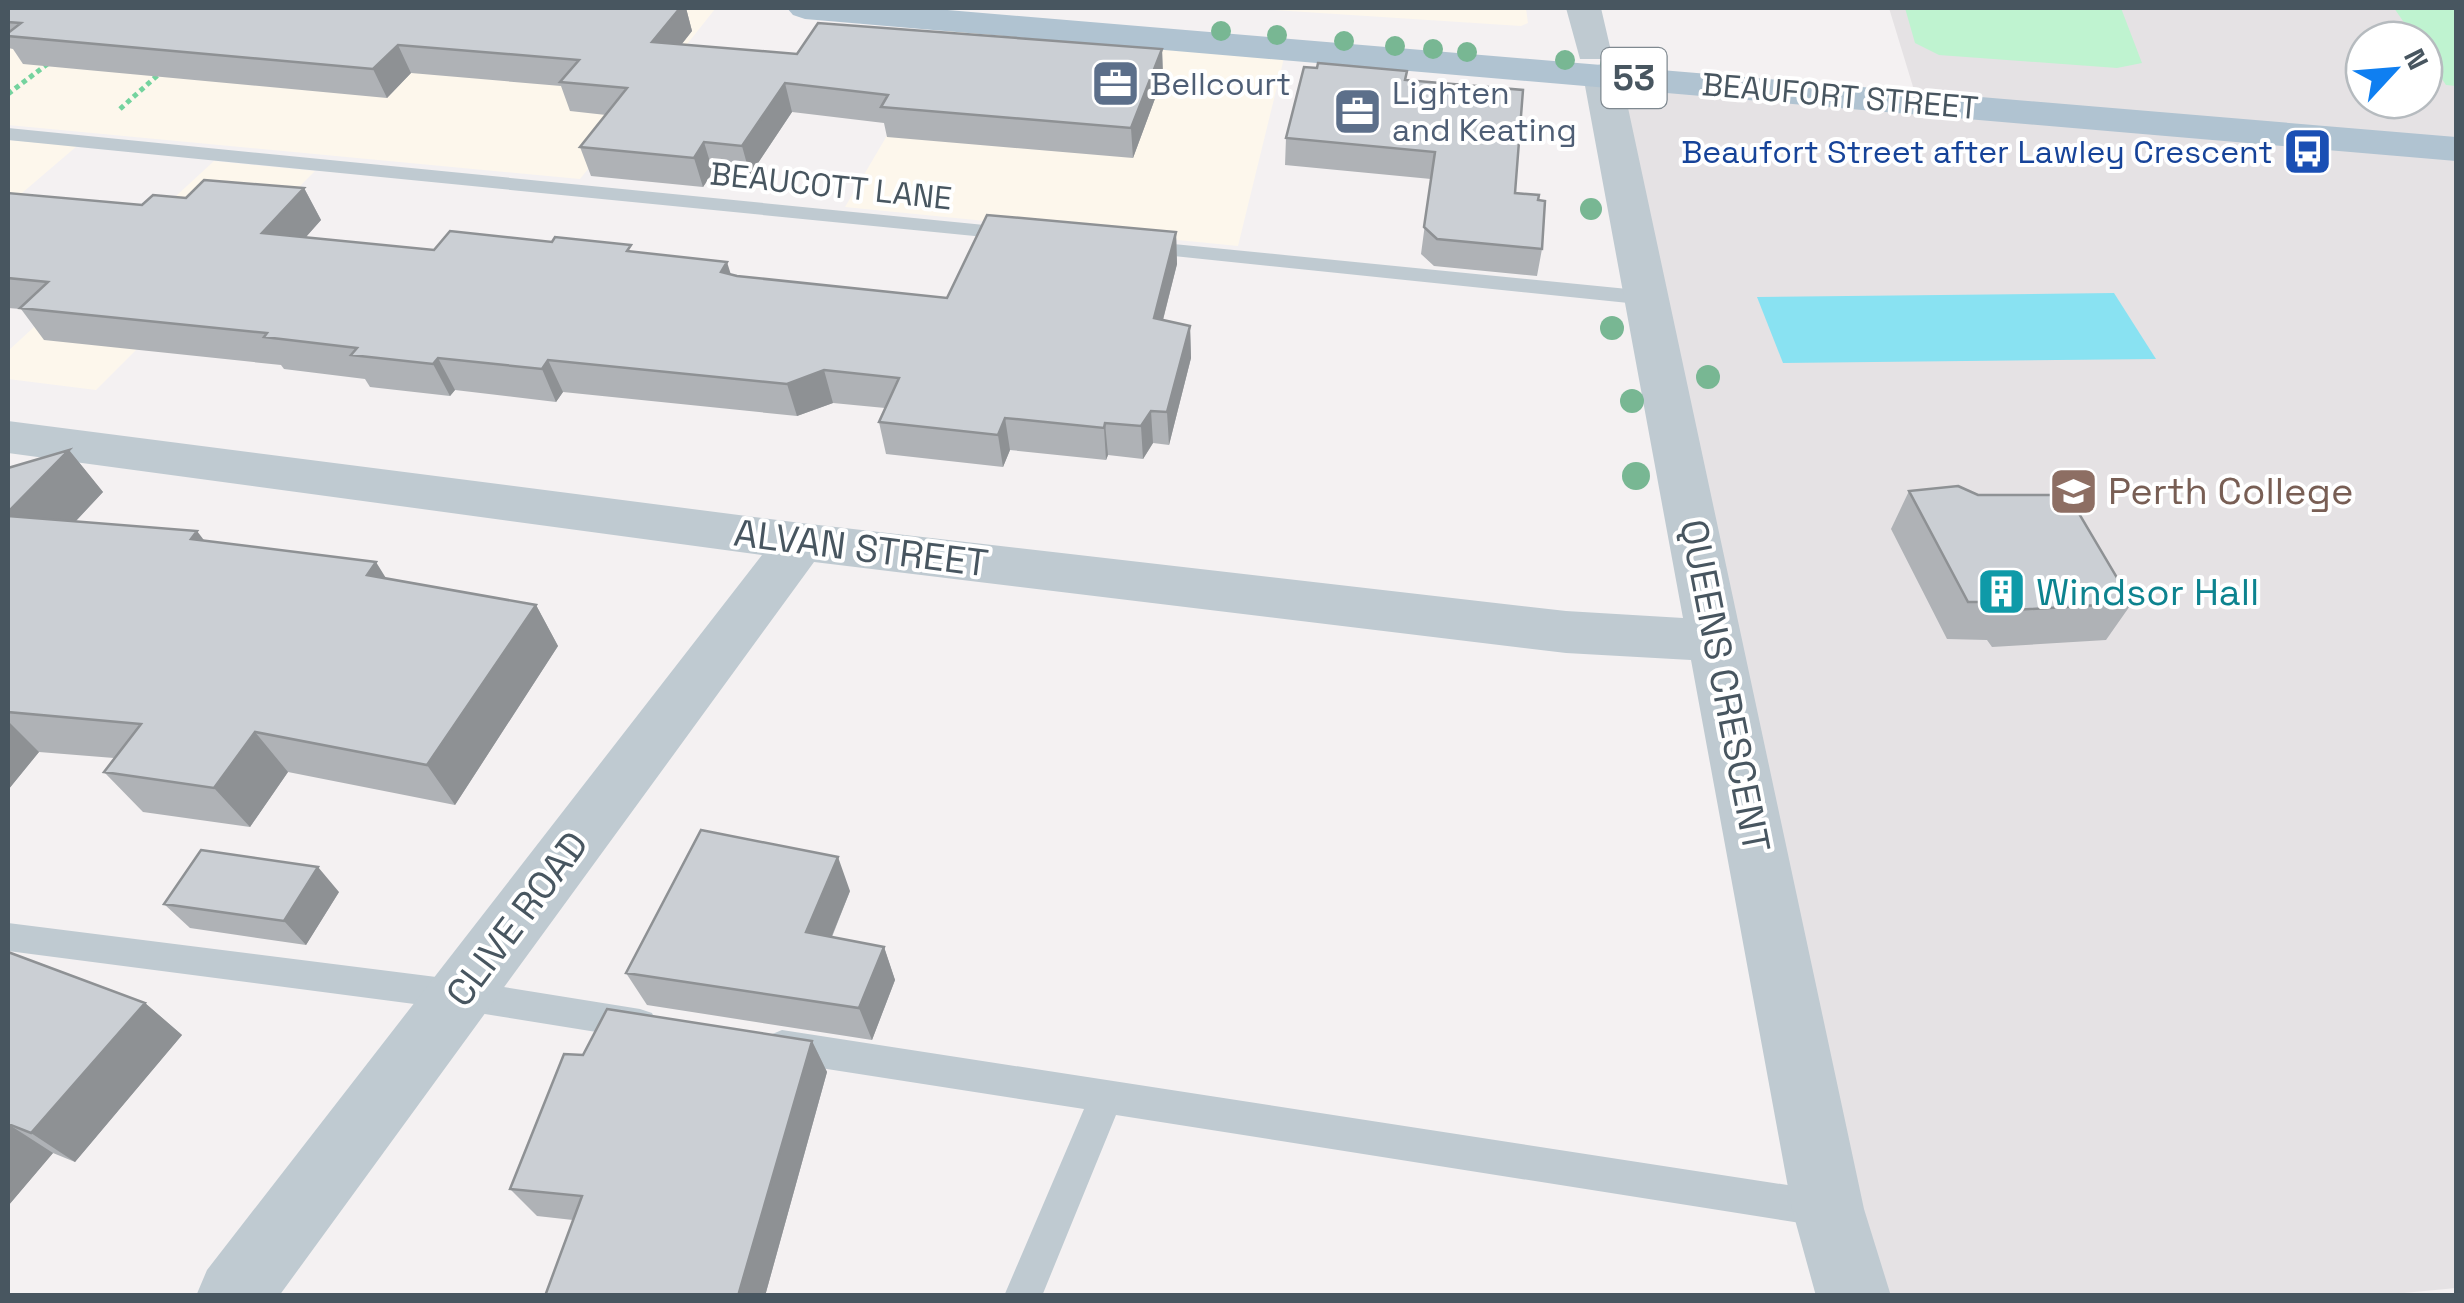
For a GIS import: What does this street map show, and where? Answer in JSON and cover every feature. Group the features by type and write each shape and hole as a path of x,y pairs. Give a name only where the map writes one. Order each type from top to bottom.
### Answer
{"main road":[{"name":"BEAUFORT STREET","path":"805,8 2456,124"},
{"name":"BEAUFORT STREET","path":"1080,8 2456,149"}],"street":[{"name":"QUEENS CRESCENT","path":"1584,8 1648,298 1828,1209 1854,1296"},
{"name":"ALVAN STREET","path":"8,437 801,542 1566,632 1716,640"},
{"name":"CLIVE ROAD","path":"234,1296 801,542"}],"lane":[{"name":"BEAUCOTT LANE","path":"8,134 1036,236"},
{"path":"1114,244 1648,298"},
{"path":"8,936 460,995 675,1029"},
{"path":"754,1042 1828,1209"},
{"path":"1024,1296 1106,1097"}],"path":[{"path":"8,94 56,58"},
{"path":"153,79 162,70"}],"shaded area":[{"path":"8,8 715,9 580,179 8,125"},
{"path":"1243,8 1526,8 1528,23 1521,26"},
{"name":"Perth College","path":"1889,8 2456,8 2456,1288 2373,1296 1872,1295 1610,86 1921,113"},
{"path":"949,30 1284,58 1238,246 845,207"},
{"path":"8,140 77,146 8,205"},
{"path":"214,161 315,171 96,390 8,379 8,351"}],"green space":[{"path":"1905,8 2121,8 2142,63 2117,68 1939,55 1915,43"},
{"path":"2394,8 2456,8 2456,86 2444,82 2444,20 2402,20"}],"water":[{"path":"2114,293 2156,359 1783,363 1757,297"}],"building":[{"path":"8,8 680,8 652,42 797,54 818,23 1162,49 1131,128 881,107 888,95 785,83 742,146 704,142 694,158 580,147 627,88 560,82 579,60 398,45 373,69 8,36 21,23 8,22"},
{"path":"1318,63 1407,71 1405,80 1523,90 1515,193 1539,195 1538,200 1545,201 1542,249 1437,239 1424,227 1435,152 1286,138 1304,67 1317,68"},
{"path":"204,180 304,188 262,233 434,250 450,231 552,242 555,237 631,245 627,251 727,262 721,272 737,276 947,298 987,215 1176,232 1154,318 1190,326 1167,412 1151,411 1141,426 1105,423 1104,428 1005,418 998,435 879,422 899,378 824,370 787,384 548,360 542,369 438,358 433,364 351,355 357,348 264,337 267,333 20,308 48,282 8,278 8,193 142,205 153,195 186,198"},
{"path":"69,450 8,512 8,468"},
{"path":"1958,486 1978,495 2068,495 2132,603 2014,610 2009,602 1968,602 1909,491"},
{"path":"8,516 197,531 191,539 376,562 367,575 536,605 427,765 255,732 214,788 104,772 141,724 8,712"},
{"path":"701,830 838,857 806,932 884,947 859,1008 626,973"},
{"path":"201,850 318,867 284,921 164,904"},
{"path":"8,952 145,1003 31,1133 8,1124"},
{"path":"607,1009 812,1041 738,1296 545,1296 582,1196 510,1189 564,1054 583,1055"}],"place":[{"name":"Bellcourt","path":"1115,84"},
{"name":"Lighten and Keating","path":"1357,111"},
{"name":"Beaufort Street after Lawley Crescent","path":"2308,152"},
{"name":"Perth College","path":"2073,491"},
{"name":"Windsor Hall","path":"2001,592"}]}
